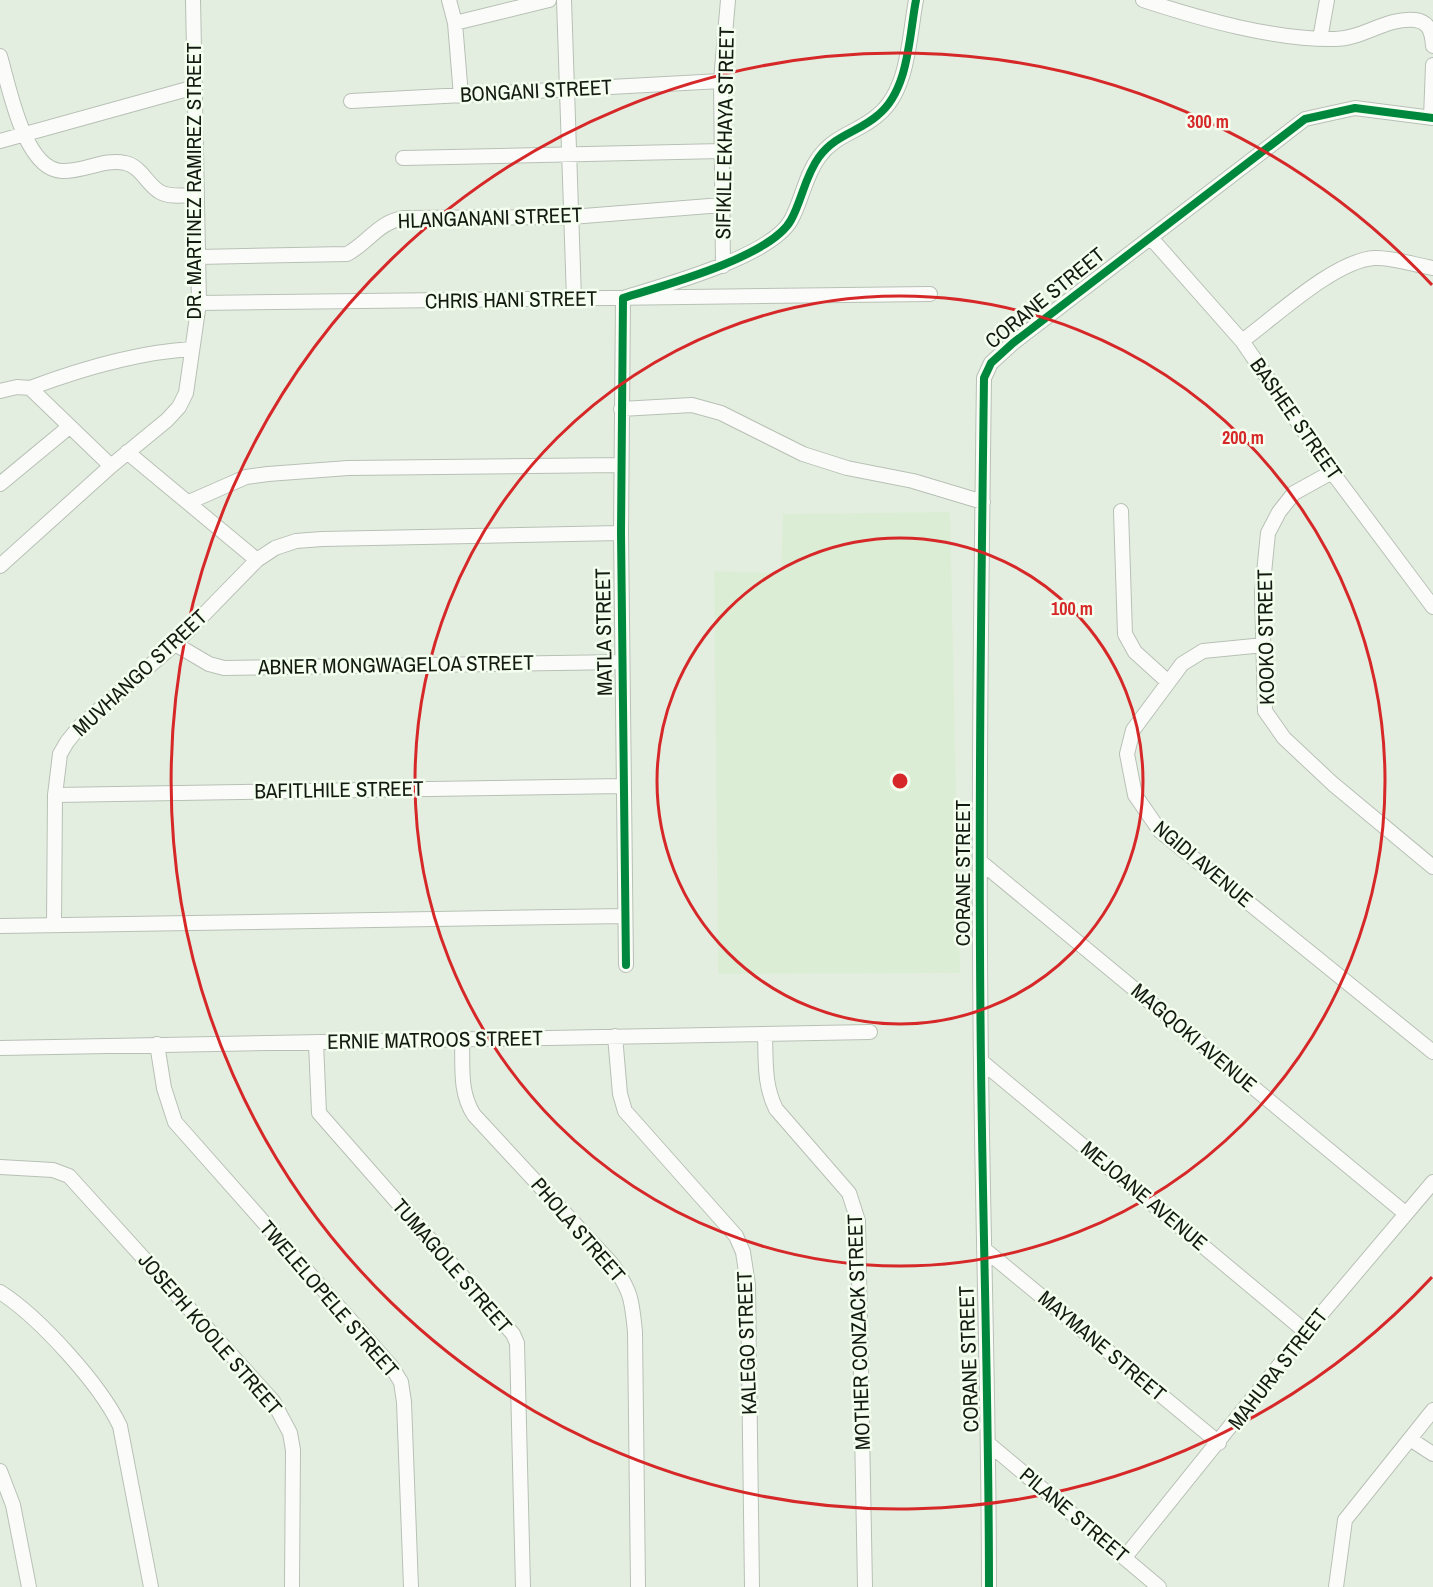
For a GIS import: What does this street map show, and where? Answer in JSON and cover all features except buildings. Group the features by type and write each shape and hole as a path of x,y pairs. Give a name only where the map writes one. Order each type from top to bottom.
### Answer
{"street":[{"name":"DR. MARTINEZ RAMIREZ STREET","path":"0,566 179,407 186,393 199,303 193,0"},
{"path":"449,0 455,23 461,96"},
{"path":"455,23 549,0"},
{"path":"564,0 574,299"},
{"name":"SIFIKILE EKHAYA STREET","path":"723,266 722,81 728,0"},
{"path":"623,298 723,266 773,237 790,222 819,156 841,135 878,116 895,96 903,71 916,0"},
{"path":"1143,0 1181,13 1320,39 1337,40 1392,23 1413,20 1425,23 1429,27 1433,46"},
{"path":"1320,39 1328,0"},
{"path":"0,56 25,136 38,161 50,169 61,171 114,162 127,163 137,168 160,192 172,195 197,195"},
{"path":"1432,118 1433,65"},
{"name":"BONGANI STREET","path":"351,101 722,81"},
{"path":"0,141 25,136 195,87"},
{"name":"CORANE STREET","path":"989,1587 979,762 984,378 991,363 1012,343 1305,119 1355,108 1432,118"},
{"path":"403,158 722,151"},
{"name":"HLANGANANI STREET","path":"198,257 347,254 358,248 387,222 404,218 571,217 722,205"},
{"name":"BASHEE STREET","path":"1151,238 1242,341 1332,472 1433,607"},
{"path":"1242,341 1324,279 1348,265 1374,258 1433,268"},
{"name":"CHRIS HANI STREET","path":"199,303 930,294"},
{"name":"MATLA STREET","path":"623,298 621,533 626,965"},
{"path":"0,391 17,387 30,388 159,351 192,349"},
{"path":"30,388 111,466"},
{"path":"621,409 692,405 722,413 802,454 848,468 913,481 983,502"},
{"path":"0,484 69,427"},
{"path":"127,453 189,502 256,560"},
{"path":"189,502 246,477 268,474 348,468 621,465"},
{"name":"KOOKO STREET","path":"1332,472 1294,493 1279,512 1268,533 1262,592 1265,711 1274,727 1334,784 1433,867"},
{"path":"1121,511 1125,634 1135,652 1167,681"},
{"name":"MUVHANGO STREET","path":"54,925 55,795 60,754 80,726 175,644 256,560 275,548 296,541 322,538 621,533"},
{"name":"ABNER MONGWAGELOA STREET","path":"175,644 209,664 224,668 622,662"},
{"name":"NGIDI AVENUE","path":"1264,645 1203,651 1182,664 1167,681 1133,730 1127,754 1135,795 1145,813 1160,831 1433,1052"},
{"name":"BAFITLHILE STREET","path":"55,795 624,786"},
{"name":"MAGQOKI AVENUE","path":"982,863 1405,1213"},
{"path":"0,926 625,916"},
{"name":"ERNIE MATROOS STREET","path":"0,1048 615,1036 765,1036 870,1032"},
{"name":"KALEGO STREET","path":"615,1036 620,1094 625,1111 736,1236 743,1252 748,1285 752,1587"},
{"name":"MOTHER CONZACK STREET","path":"765,1036 766,1087 776,1109 849,1192 856,1213 865,1587"},
{"name":"PHOLA STREET","path":"462,1040 463,1088 466,1103 474,1115 612,1263 627,1284 633,1304 638,1587"},
{"name":"TUMAGOLE STREET","path":"316,1043 319,1113 513,1334 517,1343 523,1587"},
{"name":"TWELELOPELE STREET","path":"157,1044 164,1088 176,1122 391,1366 400,1382 404,1402 411,1587"},
{"name":"MEJOANE AVENUE","path":"981,1060 1306,1332"},
{"name":"JOSEPH KOOLE STREET","path":"0,1167 53,1170 69,1176 273,1401 290,1433 293,1450 292,1587"},
{"name":"MAHURA STREET","path":"1125,1557 1306,1332 1433,1182"},
{"name":"MAYMANE STREET","path":"984,1249 1219,1443"},
{"path":"0,1292 18,1303 95,1384 110,1404 120,1426 151,1587"},
{"path":"1336,1587 1345,1520 1433,1410"},
{"path":"1410,1439 1433,1454"},
{"name":"PILANE STREET","path":"989,1444 1159,1587"},
{"path":"0,1471 13,1505 29,1587"}],"shaded area":[{"path":"950,512 960,973 718,974 714,571 781,573 783,514"}],"cycle path":[{"path":"626,965 621,533 623,298 688,278 739,258 780,233 791,220 810,172 819,157 840,138 871,121 896,92 906,62 916,0"},
{"path":"989,1587 980,893 984,378 991,363 1013,343 1305,119 1355,108 1433,118"}]}
